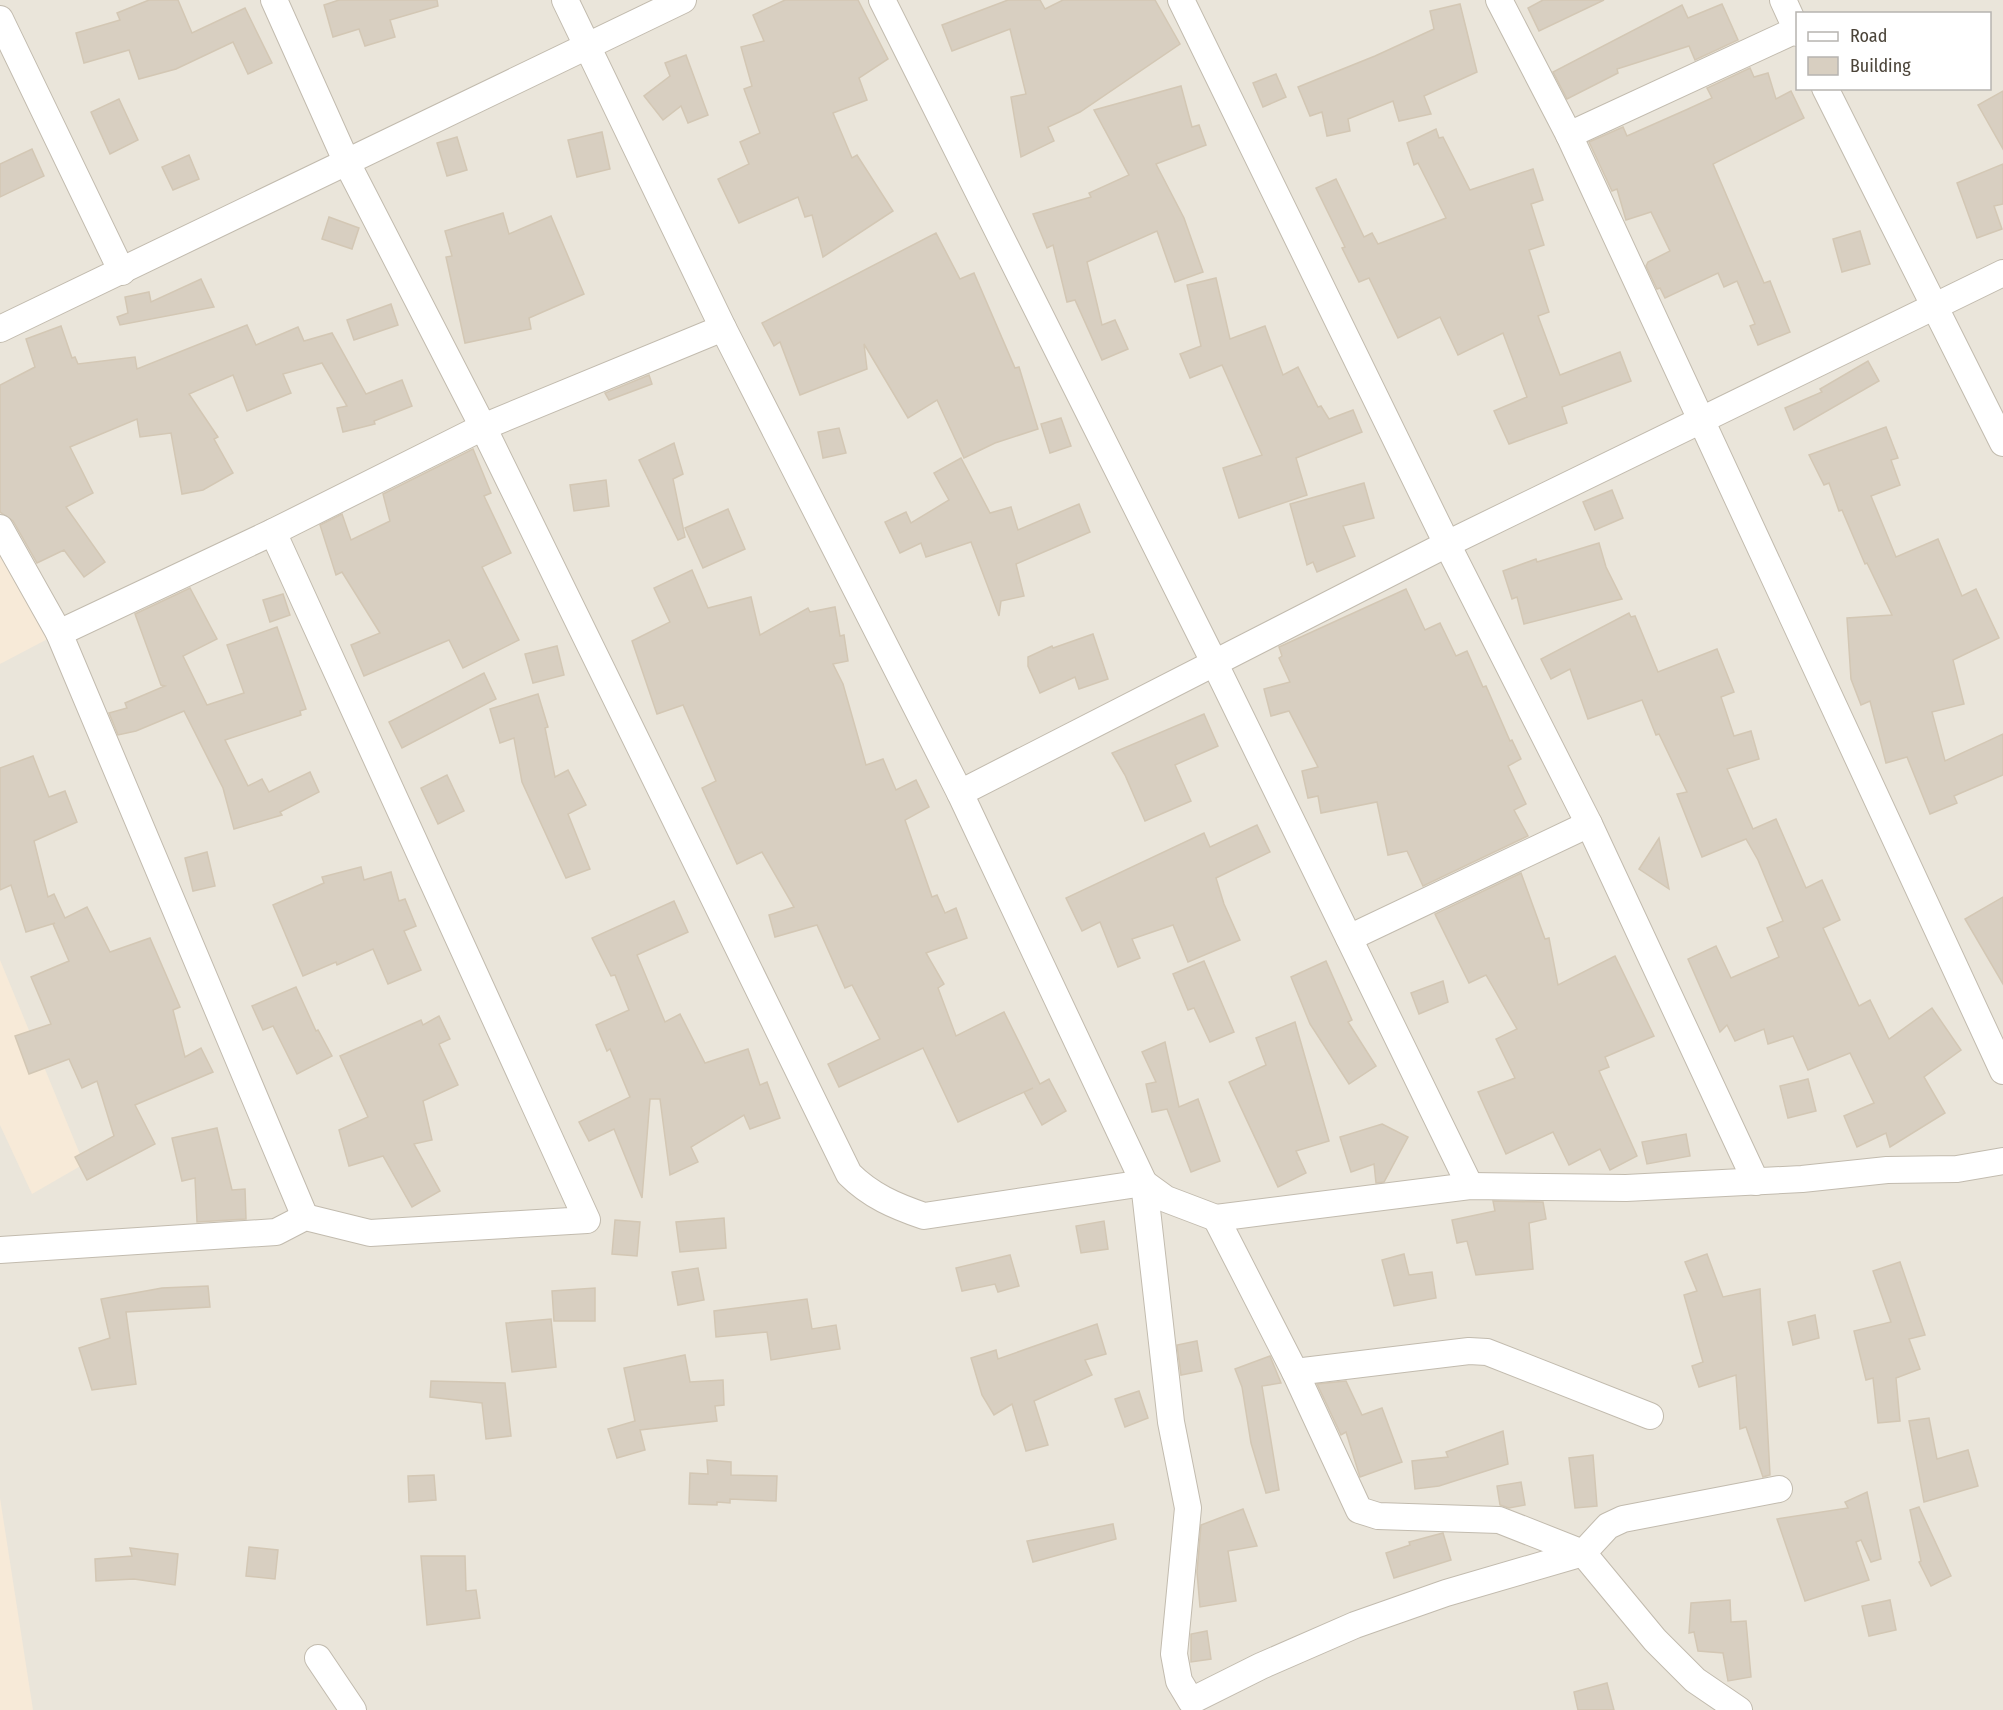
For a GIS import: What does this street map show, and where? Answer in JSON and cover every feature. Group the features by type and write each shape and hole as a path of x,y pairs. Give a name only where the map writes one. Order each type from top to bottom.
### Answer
{"street":[{"path":"274,0 347,163 483,427 849,1174 873,1194 924,1216 1144,1183 1166,1198 1216,1218 1470,1186 1626,1188 1756,1182 1887,1170 1957,1168 2003,1161"},
{"path":"565,0 723,328 960,793 1144,1183 1171,1422 1188,1508 1174,1654 1179,1681 1190,1705 1261,1666 1355,1625 1446,1593 1584,1553 1608,1526 1623,1519 1779,1489"},
{"path":"0,329 683,0"},
{"path":"882,0 1214,662 1470,1186"},
{"path":"1181,0 1447,544 1589,824 1756,1182"},
{"path":"1499,0 1569,135 2003,1071"},
{"path":"1783,0 1796,29"},
{"path":"0,20 122,272"},
{"path":"1569,135 1796,31"},
{"path":"1826,90 2003,443"},
{"path":"960,793 1447,544 2003,273"},
{"path":"59,633 273,532 483,427 723,328"},
{"path":"0,528 59,633 306,1217"},
{"path":"0,1250 276,1232 306,1217 370,1233 587,1220 273,532"},
{"path":"1349,938 1589,824"},
{"path":"1216,1218 1295,1372 1359,1510 1378,1516 1499,1520 1584,1553 1655,1640 1695,1680 1739,1710"},
{"path":"1295,1372 1469,1351 1487,1352 1650,1416"},
{"path":"318,1658 353,1710"}],"shaded area":[{"path":"0,0 2003,0 2003,1710 0,1710"},
{"path":"0,528 59,633 0,664"},
{"path":"0,960 84,1164 32,1194 0,1125"},
{"path":"0,1498 33,1710 0,1710"}],"building":[{"path":"149,0 178,0 192,33 245,8 272,63 248,74 233,42 176,69 139,79 129,50 84,63 76,33 120,20 117,13"},
{"path":"339,0 437,0 438,6 390,20 395,37 365,46 359,29 333,37 324,5"},
{"path":"785,0 858,0 888,59 859,78 867,100 833,113 852,158 857,155 893,211 823,257 812,215 805,217 798,197 739,223 718,179 749,164 740,142 760,133 744,89 752,86 741,47 764,41 753,15"},
{"path":"1008,0 1040,0 1045,9 1063,0 1155,0 1180,44 1080,112 1048,127 1054,141 1021,157 1011,97 1026,94 1010,29 952,51 942,25"},
{"path":"1543,0 1604,0 1539,31 1528,8"},
{"path":"1460,4 1477,72 1424,96 1431,114 1399,121 1393,101 1348,119 1350,131 1327,136 1322,112 1310,116 1298,87 1434,29 1430,11"},
{"path":"1722,4 1738,40 1695,60 1689,46 1617,69 1618,73 1567,99 1553,72 1682,5 1688,18"},
{"path":"686,55 708,115 688,123 681,106 663,120 644,96 670,76 665,63"},
{"path":"1750,68 1754,77 1768,73 1776,99 1791,91 1804,118 1713,164 1764,283 1770,281 1790,332 1758,345 1750,326 1755,324 1737,281 1724,287 1718,273 1665,298 1660,288 1657,289 1646,266 1648,262 1670,251 1651,212 1626,220 1617,189 1612,191 1589,142 1623,127 1627,136 1712,98 1707,88"},
{"path":"1276,74 1286,97 1263,107 1253,83"},
{"path":"1181,86 1192,127 1199,125 1206,145 1156,164 1184,218 1203,272 1175,282 1157,231 1087,262 1102,325 1115,320 1128,349 1102,360 1075,300 1067,302 1053,245 1047,248 1033,214 1091,197 1089,193 1129,175 1094,110"},
{"path":"2003,91 2003,149 1978,105"},
{"path":"119,99 138,140 110,154 91,112"},
{"path":"1436,129 1439,138 1443,137 1470,190 1533,169 1543,200 1531,204 1544,245 1529,250 1549,312 1538,316 1560,375 1620,352 1631,381 1562,407 1567,423 1509,444 1494,411 1527,397 1503,333 1458,355 1440,317 1398,338 1369,278 1359,282 1342,248 1345,247 1316,188 1336,179 1364,237 1372,233 1378,244 1446,218 1418,163 1414,165 1407,143"},
{"path":"602,132 610,169 577,177 568,140"},
{"path":"457,137 467,170 447,176 437,143"},
{"path":"32,149 44,176 0,197 0,164"},
{"path":"189,155 199,179 173,190 162,167"},
{"path":"2003,164 2003,204 1994,206 2002,229 1977,238 1957,183"},
{"path":"503,213 509,234 551,216 584,294 529,318 531,329 465,343 446,257 452,256 445,231"},
{"path":"329,217 359,228 352,249 322,239"},
{"path":"1860,231 1870,264 1842,272 1833,239"},
{"path":"936,233 960,279 974,273 1015,368 1019,367 1038,429 995,443 964,458 937,400 908,418 864,344 867,369 800,395 780,342 774,346 762,323"},
{"path":"1216,278 1230,339 1265,326 1283,375 1298,367 1318,407 1321,406 1329,419 1353,410 1362,432 1296,458 1307,495 1239,518 1223,468 1262,455 1222,365 1190,378 1180,354 1201,346 1187,285"},
{"path":"201,279 214,307 120,325 117,317 128,313 125,297 149,292 151,302"},
{"path":"391,304 398,325 354,340 347,320"},
{"path":"247,325 256,345 298,327 304,341 332,333 366,394 402,380 412,406 374,421 375,424 343,432 337,408 347,406 322,363 283,374 291,393 247,411 233,375 189,394 218,437 214,439 233,473 203,490 182,494 171,433 140,437 137,419 70,447 93,493 66,507 105,562 84,577 64,550 37,563 13,521 0,512 0,385 35,367 26,339 61,326 72,358 75,357 78,364 135,357 137,369"},
{"path":"1868,361 1879,381 1794,430 1785,408 1822,392 1820,389"},
{"path":"649,375 652,384 609,400 605,393"},
{"path":"1061,418 1071,446 1050,453 1041,424"},
{"path":"1886,427 1898,458 1891,460 1900,485 1871,496 1896,557 1938,539 1962,596 1976,589 1999,638 1953,660 1964,704 1932,712 1945,761 2003,734 2003,775 1954,796 1957,803 1930,814 1907,757 1886,763 1870,701 1861,705 1851,679 1847,618 1892,615 1867,563 1865,564 1842,510 1839,511 1829,483 1824,485 1809,455"},
{"path":"839,428 846,453 823,458 818,432"},
{"path":"674,443 683,474 673,479 685,537 678,540 639,460"},
{"path":"473,449 491,493 484,496 511,553 482,567 519,640 463,668 449,640 364,676 351,645 380,633 342,572 336,575 320,525 342,514 351,540 390,521 383,494"},
{"path":"961,458 990,513 1011,507 1018,530 1079,504 1090,532 1016,564 1024,596 1001,601 999,616 971,542 926,557 921,543 900,553 885,522 906,512 911,523 949,500 934,473"},
{"path":"606,480 609,506 574,511 570,485"},
{"path":"1364,483 1374,518 1343,526 1355,556 1317,572 1313,562 1307,565 1290,504"},
{"path":"1612,490 1623,518 1595,530 1583,502"},
{"path":"728,509 745,549 703,568 685,528"},
{"path":"1599,543 1606,567 1622,599 1524,624 1517,597 1512,599 1503,571 1536,559 1537,562"},
{"path":"692,570 708,608 751,597 760,635 808,608 810,612 835,607 840,636 844,635 848,661 833,664 843,684 866,765 883,759 896,790 916,780 929,807 905,820 932,897 937,895 945,913 956,908 967,938 926,953 944,984 938,988 956,1036 1004,1012 1040,1084 1049,1079 1066,1111 1042,1125 1024,1092 958,1122 923,1048 839,1087 828,1064 880,1039 852,985 845,988 817,925 775,937 769,915 794,907 762,852 737,864 702,788 716,781 683,705 657,714 632,641 670,622 654,588"},
{"path":"190,588 217,639 183,656 207,705 244,693 227,645 277,627 306,709 300,711 301,715 225,740 248,786 262,779 269,792 310,772 319,792 280,812 282,815 234,829 223,788 184,711 136,731 118,735 109,713 127,708 125,703 165,686 161,685 135,614"},
{"path":"1406,589 1425,630 1440,623 1456,656 1467,651 1483,687 1486,686 1510,741 1512,740 1521,759 1508,766 1526,804 1514,810 1528,836 1423,886 1407,851 1388,855 1377,802 1321,813 1318,796 1308,798 1302,771 1318,767 1289,711 1271,716 1264,689 1290,682 1279,658 1282,656 1279,647"},
{"path":"283,594 290,615 270,622 263,600"},
{"path":"1629,613 1631,617 1635,616 1658,672 1717,649 1734,692 1721,697 1734,736 1751,731 1759,759 1727,769 1753,829 1776,819 1806,888 1822,880 1840,920 1823,928 1859,1006 1870,1000 1889,1039 1932,1008 1961,1050 1924,1077 1945,1113 1890,1147 1886,1133 1857,1147 1844,1116 1874,1103 1850,1053 1808,1070 1793,1036 1768,1044 1764,1029 1735,1041 1727,1025 1720,1032 1688,959 1716,946 1731,978 1779,957 1767,928 1783,921 1758,860 1746,839 1702,857 1677,794 1687,792 1659,734 1656,735 1642,700 1588,719 1570,669 1551,679 1541,659"},
{"path":"1093,634 1108,679 1079,689 1075,677 1040,693 1028,666 1028,657 1052,646 1053,648"},
{"path":"557,646 564,675 533,683 525,654"},
{"path":"484,673 496,699 402,748 389,722"},
{"path":"538,694 548,727 545,728 555,777 568,770 586,805 568,814 590,869 566,878 522,782 514,738 500,743 490,709"},
{"path":"1204,714 1218,746 1175,765 1191,801 1145,821 1125,775 1112,753"},
{"path":"33,756 49,797 65,791 77,822 34,841 48,897 54,894 65,918 87,907 110,952 150,938 180,1007 173,1010 185,1057 201,1048 213,1072 135,1105 155,1144 87,1180 75,1157 114,1136 97,1081 82,1088 69,1059 29,1074 15,1036 51,1024 31,977 69,961 53,924 55,923 26,932 11,885 0,890 0,768"},
{"path":"447,775 464,811 438,824 421,788"},
{"path":"1257,825 1270,852 1216,878 1224,904 1240,940 1188,962 1173,925 1132,939 1140,958 1118,967 1100,922 1082,931 1066,898 1204,833 1210,847"},
{"path":"1659,838 1669,889 1639,869"},
{"path":"207,852 215,886 193,891 185,858"},
{"path":"361,867 364,880 391,872 399,901 405,899 416,926 404,931 421,970 388,984 373,949 337,965 336,962 303,976 273,905 324,883 322,877"},
{"path":"1521,873 1545,939 1549,938 1558,985 1615,956 1654,1036 1605,1057 1609,1067 1599,1071 1637,1156 1610,1170 1600,1149 1569,1165 1553,1132 1506,1154 1478,1092 1515,1078 1496,1039 1517,1029 1486,975 1469,983 1435,914"},
{"path":"2003,897 2003,984 1965,919"},
{"path":"674,901 688,932 637,955 665,1022 680,1014 705,1063 748,1049 760,1085 767,1082 780,1118 750,1129 744,1115 691,1147 698,1162 670,1175 660,1099 650,1099 642,1198 614,1129 589,1141 579,1122 630,1097 610,1049 607,1051 596,1025 629,1010 615,975 611,976 592,938"},
{"path":"1204,961 1234,1032 1210,1042 1194,1008 1188,1010 1173,974"},
{"path":"1326,961 1352,1020 1348,1022 1376,1066 1349,1084 1310,1024 1291,977"},
{"path":"1443,981 1448,1002 1419,1014 1411,993"},
{"path":"296,987 316,1031 318,1030 332,1056 297,1074 273,1026 263,1030 252,1006"},
{"path":"439,1016 450,1039 439,1044 458,1085 423,1101 432,1140 414,1144 440,1191 412,1207 383,1156 349,1166 339,1130 368,1117 340,1056 421,1020 423,1025"},
{"path":"1295,1022 1329,1141 1296,1151 1306,1173 1278,1187 1229,1082 1266,1065 1256,1038"},
{"path":"1165,1042 1179,1107 1198,1099 1220,1161 1191,1172 1167,1109 1152,1112 1146,1084 1156,1082 1142,1052"},
{"path":"1808,1079 1816,1111 1788,1118 1780,1086"},
{"path":"1382,1124 1408,1137 1384,1182 1376,1183 1374,1164 1351,1172 1340,1137"},
{"path":"217,1128 232,1190 245,1189 246,1219 197,1222 195,1178 182,1181 172,1138"},
{"path":"1686,1134 1690,1156 1647,1164 1642,1142"},
{"path":"1493,1201 1543,1202 1546,1219 1529,1223 1533,1269 1476,1275 1467,1241 1457,1243 1452,1220 1495,1211"},
{"path":"724,1218 726,1248 680,1252 676,1222"},
{"path":"615,1220 640,1222 637,1256 612,1254"},
{"path":"1104,1221 1108,1249 1081,1253 1076,1226"},
{"path":"1404,1254 1409,1275 1432,1272 1436,1298 1394,1306 1382,1260"},
{"path":"1707,1254 1723,1297 1760,1289 1770,1475 1763,1477 1746,1427 1740,1429 1736,1375 1699,1387 1692,1366 1703,1362 1684,1295 1697,1291 1685,1262"},
{"path":"1010,1255 1019,1286 998,1292 995,1284 962,1291 956,1268"},
{"path":"1900,1262 1925,1335 1909,1339 1920,1369 1896,1378 1900,1421 1878,1423 1873,1378 1866,1380 1854,1331 1891,1322 1873,1271"},
{"path":"698,1268 704,1300 678,1305 672,1272"},
{"path":"208,1286 210,1307 126,1312 136,1384 92,1390 79,1348 110,1338 101,1299 162,1288"},
{"path":"595,1288 595,1321 554,1321 552,1291"},
{"path":"807,1299 812,1329 836,1325 840,1349 771,1360 767,1332 716,1337 714,1311"},
{"path":"1815,1315 1819,1338 1793,1345 1788,1322"},
{"path":"551,1319 556,1367 512,1372 506,1323"},
{"path":"1097,1324 1106,1354 1085,1360 1092,1375 1034,1401 1048,1445 1026,1451 1012,1404 994,1415 982,1395 971,1358 996,1350 998,1359"},
{"path":"1197,1341 1202,1371 1181,1375 1177,1345"},
{"path":"685,1355 690,1382 723,1380 724,1405 715,1406 717,1421 640,1430 645,1450 617,1458 608,1429 635,1421 624,1368"},
{"path":"1270,1356 1281,1383 1262,1386 1279,1490 1266,1493 1251,1443 1242,1387 1235,1369"},
{"path":"431,1381 505,1383 511,1436 486,1439 482,1403 430,1397"},
{"path":"1346,1381 1362,1415 1382,1408 1402,1462 1360,1477 1346,1432 1341,1435 1317,1384"},
{"path":"1139,1391 1148,1418 1125,1427 1115,1399"},
{"path":"1929,1418 1937,1459 1968,1450 1978,1486 1924,1502 1909,1421"},
{"path":"1503,1431 1508,1464 1439,1486 1415,1489 1412,1461 1448,1457 1446,1452"},
{"path":"1593,1455 1597,1506 1575,1508 1569,1458"},
{"path":"707,1460 731,1462 731,1475 777,1476 776,1501 730,1499 730,1503 717,1502 717,1505 689,1504 690,1473 708,1474"},
{"path":"434,1475 436,1500 409,1502 408,1476"},
{"path":"1521,1482 1525,1505 1509,1508 1500,1505 1497,1486"},
{"path":"1867,1492 1881,1559 1871,1562 1861,1540 1856,1542 1869,1580 1805,1601 1777,1519 1848,1508 1845,1502"},
{"path":"1919,1507 1951,1576 1931,1586 1919,1562 1921,1561 1910,1510"},
{"path":"1243,1509 1257,1546 1228,1551 1236,1601 1200,1607 1197,1572 1201,1525"},
{"path":"1113,1524 1116,1539 1033,1562 1027,1541"},
{"path":"1443,1533 1451,1560 1394,1578 1386,1553 1410,1545 1409,1542"},
{"path":"249,1547 278,1550 275,1579 246,1576"},
{"path":"130,1548 178,1554 175,1585 134,1579 96,1581 95,1559 132,1556"},
{"path":"421,1556 465,1556 466,1591 476,1590 480,1618 427,1625"},
{"path":"1730,1600 1731,1622 1746,1621 1751,1677 1728,1681 1723,1653 1698,1651 1694,1632 1689,1633 1691,1603"},
{"path":"1890,1600 1896,1630 1869,1636 1862,1606"},
{"path":"1207,1631 1211,1659 1191,1662 1191,1634"},
{"path":"1607,1683 1614,1710 1578,1710 1574,1692"}]}
